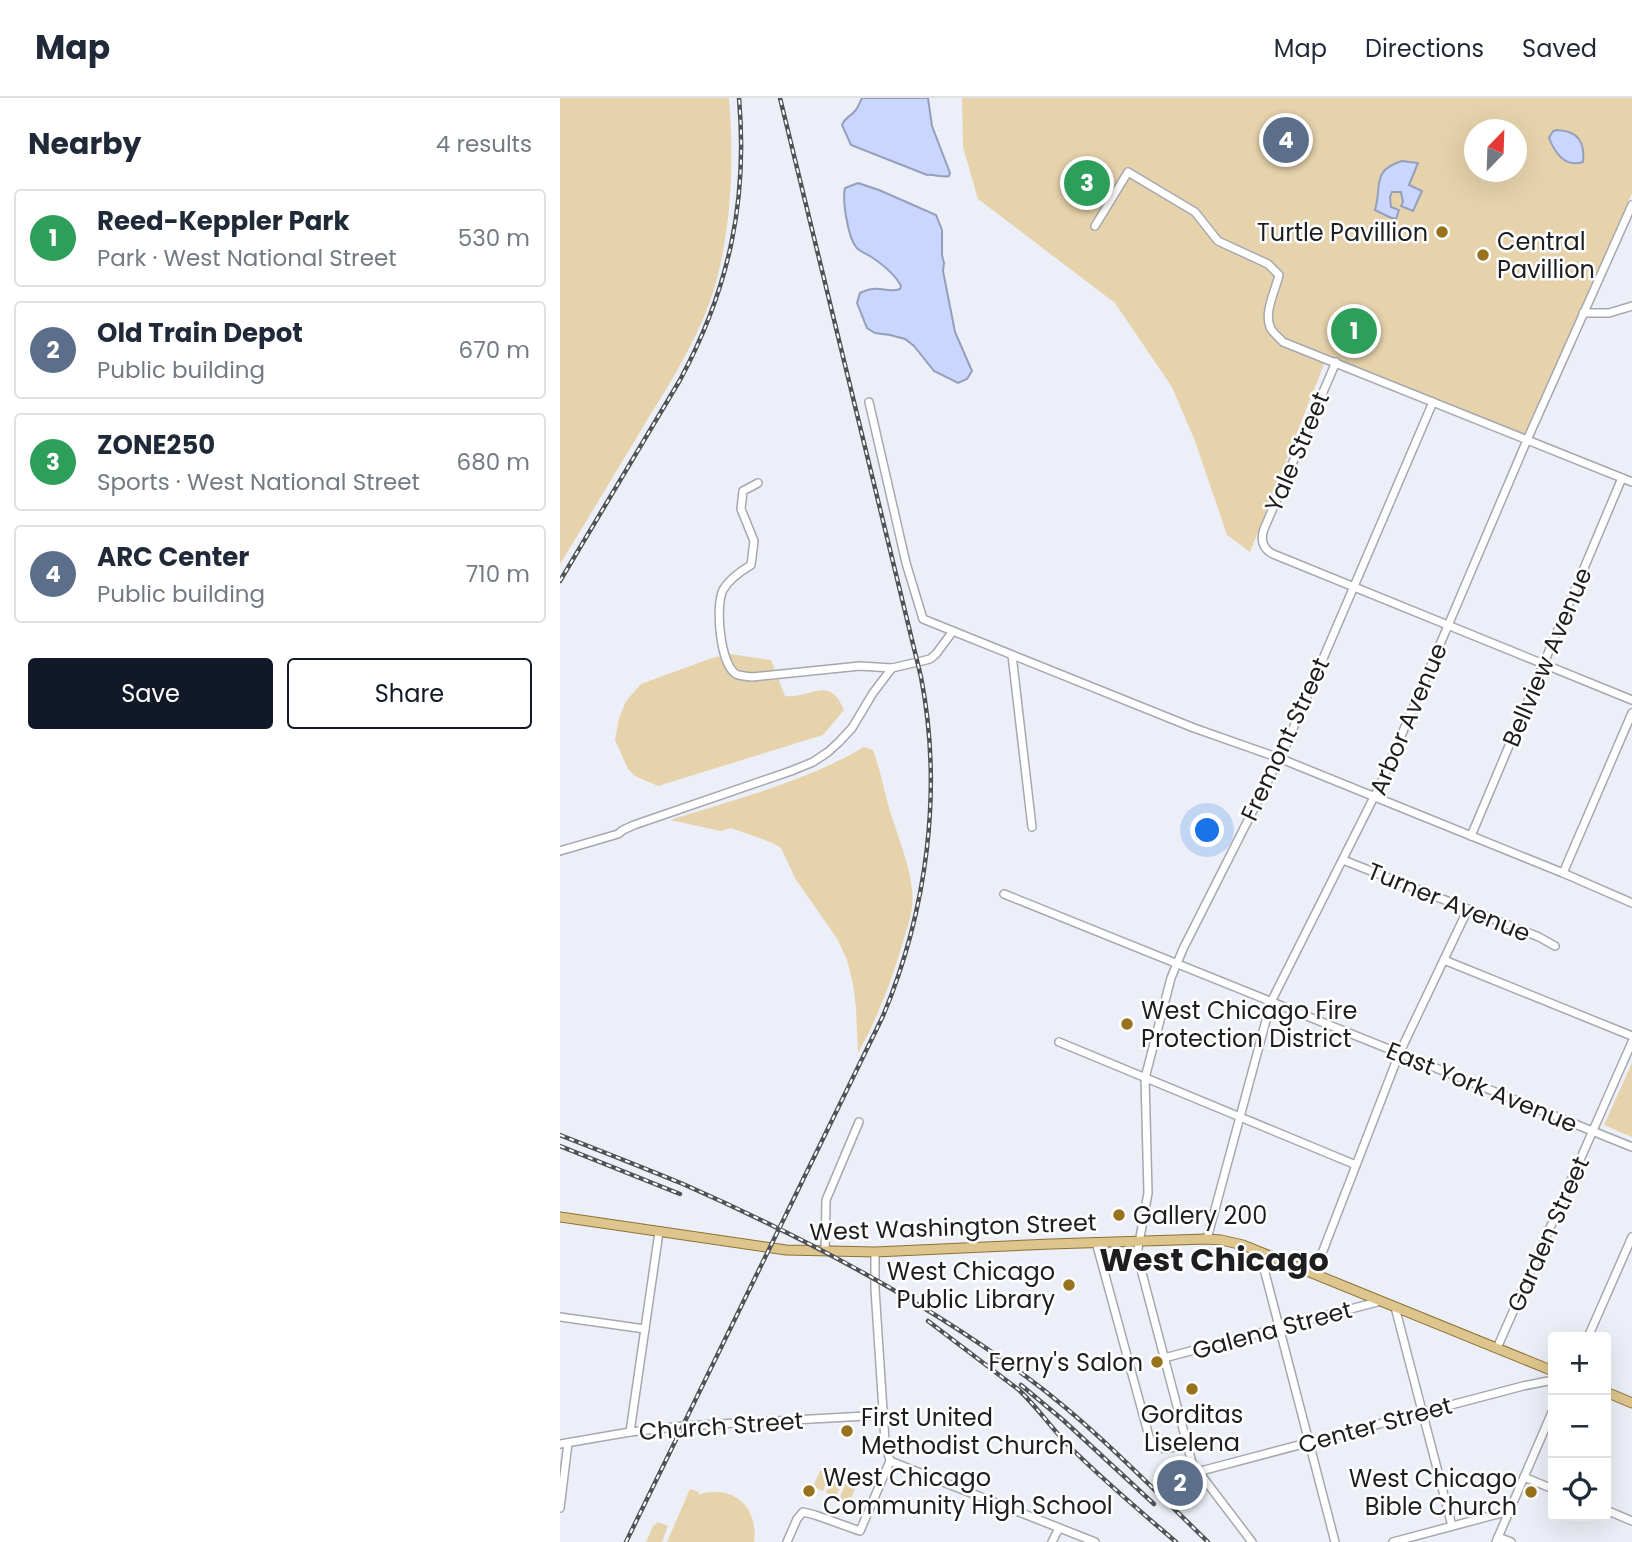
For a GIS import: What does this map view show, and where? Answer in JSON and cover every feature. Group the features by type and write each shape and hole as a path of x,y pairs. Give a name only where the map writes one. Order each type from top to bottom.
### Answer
{"main road":[{"name":"West Washington Street","path":"560,1217 786,1250 875,1252 1096,1242 1207,1239 1235,1242 1548,1369"},
{"path":"1611,1394 1632,1403"}],"street":[{"path":"1095,226 1128,172 1195,212 1218,241 1268,264 1279,275 1275,293 1267,309 1271,329 1283,342 1632,482"},
{"name":"Arbor Avenue","path":"1207,1239 1272,1002 1374,797 1527,440 1632,205"},
{"path":"1583,313 1609,313 1632,306"},
{"name":"Yale Street","path":"1336,362 1261,538 1269,552 1353,587"},
{"path":"869,402 906,563 923,619 1194,728 1279,758 1632,903"},
{"name":"Fremont Street","path":"1252,1542 1192,1463 1137,1254 1148,1193 1145,1078 1171,978 1279,758 1433,402"},
{"name":"Bellview Avenue","path":"1471,836 1622,478"},
{"path":"758,483 743,491 741,509 754,541 751,565 736,575 722,591 718,618 726,662 736,674 752,677 860,666 892,668 930,659 942,648 953,631"},
{"path":"1353,587 1632,700"},
{"path":"1012,655 1032,827"},
{"path":"560,851 618,834 634,825 813,762 828,752 852,728 892,668"},
{"path":"1563,873 1632,713"},
{"name":"Turner Avenue","path":"1343,860 1539,937 1555,946"},
{"name":"East York Avenue","path":"1004,894 1632,1147"},
{"path":"1314,1274 1399,1054 1468,909"},
{"path":"1444,960 1632,1035"},
{"path":"1059,1042 1356,1165"},
{"name":"Garden Street","path":"1497,1348 1632,1042"},
{"path":"825,1251 826,1200 859,1122"},
{"path":"629,1432 659,1232"},
{"path":"1590,1332 1632,1237"},
{"path":"1096,1242 1150,1440 1157,1448 1163,1449 1187,1444"},
{"path":"787,1542 803,1512 859,1531 890,1461 885,1443 875,1252"},
{"path":"1263,1253 1263,1265 1335,1542"},
{"name":"Galena Street","path":"1164,1358 1381,1301"},
{"path":"1395,1307 1452,1526"},
{"path":"560,1317 645,1329"},
{"name":"Center Street","path":"1197,1472 1548,1381"},
{"name":"Church Street","path":"564,1444 629,1432 683,1426 884,1415"},
{"path":"1511,1542 1497,1539 1548,1421"},
{"path":"560,1508 564,1444"},
{"path":"890,1461 1095,1542"},
{"path":"1524,1476 1548,1487"},
{"path":"1392,1542 1509,1511"},
{"path":"1611,1512 1632,1521"},
{"path":"1052,1542 1059,1528"}],"shaded area":[{"path":"560,98 729,98 731,146 725,242 708,307 675,374 560,564"},
{"path":"962,98 1632,98 1632,193 1527,440 1326,359 1250,552 1227,535 1195,441 1172,387 1115,303 978,199 963,147"},
{"path":"730,654 771,660 785,696 826,691 838,699 844,710 823,735 658,786 635,776 628,769 615,740 619,718 626,701 641,684"},
{"path":"864,747 873,750 908,866 912,907 895,968 858,1053 856,1008 847,960 838,940 795,878 781,848 731,828 721,831 670,820 794,780"},
{"path":"1632,1063 1632,1137 1604,1125"},
{"path":"822,1466 832,1470 823,1491 813,1487"},
{"path":"835,1472 845,1476 836,1497 826,1493"},
{"path":"848,1478 858,1482 849,1503 839,1499"},
{"path":"690,1489 699,1492 698,1495 722,1492 741,1501 752,1518 754,1542 667,1542"},
{"path":"657,1522 668,1526 662,1542 646,1542 654,1524"}],"water":[{"path":"862,98 928,98 932,126 949,176 927,175 851,145 842,125 856,110"},
{"path":"1553,131 1571,133 1579,139 1583,149 1583,162 1571,163 1558,154 1549,138"},
{"path":"1402,161 1418,163 1409,185 1422,191 1413,211 1401,206 1401,192 1392,192 1391,207 1399,210 1396,219 1375,210 1382,174"},
{"path":"858,183 936,215 942,230 943,271 955,332 972,371 967,379 958,383 934,371 905,339 875,333 867,328 857,303 860,293 873,289 895,290 901,286 888,270 856,247 850,235 844,194 845,188"}],"railway":[{"path":"560,581 680,380 711,312 723,278 737,208 741,136 739,98"},
{"path":"626,1542 883,1016 911,935 927,849 931,763 921,677 780,98"},
{"path":"560,1135 683,1184 773,1226 861,1271 946,1322 1028,1378 1075,1416 1208,1542"},
{"path":"560,1146 680,1194"},
{"path":"928,1321 1019,1390 1063,1440 1176,1542"},
{"path":"1021,1385 1154,1504"}],"place":[{"name":"ARC Center","path":"1286,140"},
{"name":"ZONE250","path":"1087,183"},
{"name":"Turtle Pavillion","path":"1442,232"},
{"name":"Central Pavillion","path":"1483,255"},
{"name":"Reed-Keppler Park","path":"1354,331"},
{"name":"West Chicago Fire Protection District","path":"1127,1024"},
{"name":"Gallery 200","path":"1119,1215"},
{"name":"West Chicago Public Library","path":"1069,1285"},
{"name":"Ferny's Salon","path":"1157,1362"},
{"name":"Gorditas Liselena","path":"1192,1389"},
{"name":"First United Methodist Church","path":"847,1431"},
{"name":"Old Train Depot","path":"1180,1483"},
{"name":"West Chicago Community High School","path":"809,1491"},
{"name":"West Chicago Bible Church","path":"1531,1492"}],"district":[{"name":"West Chicago","path":"1214,1259"}]}
